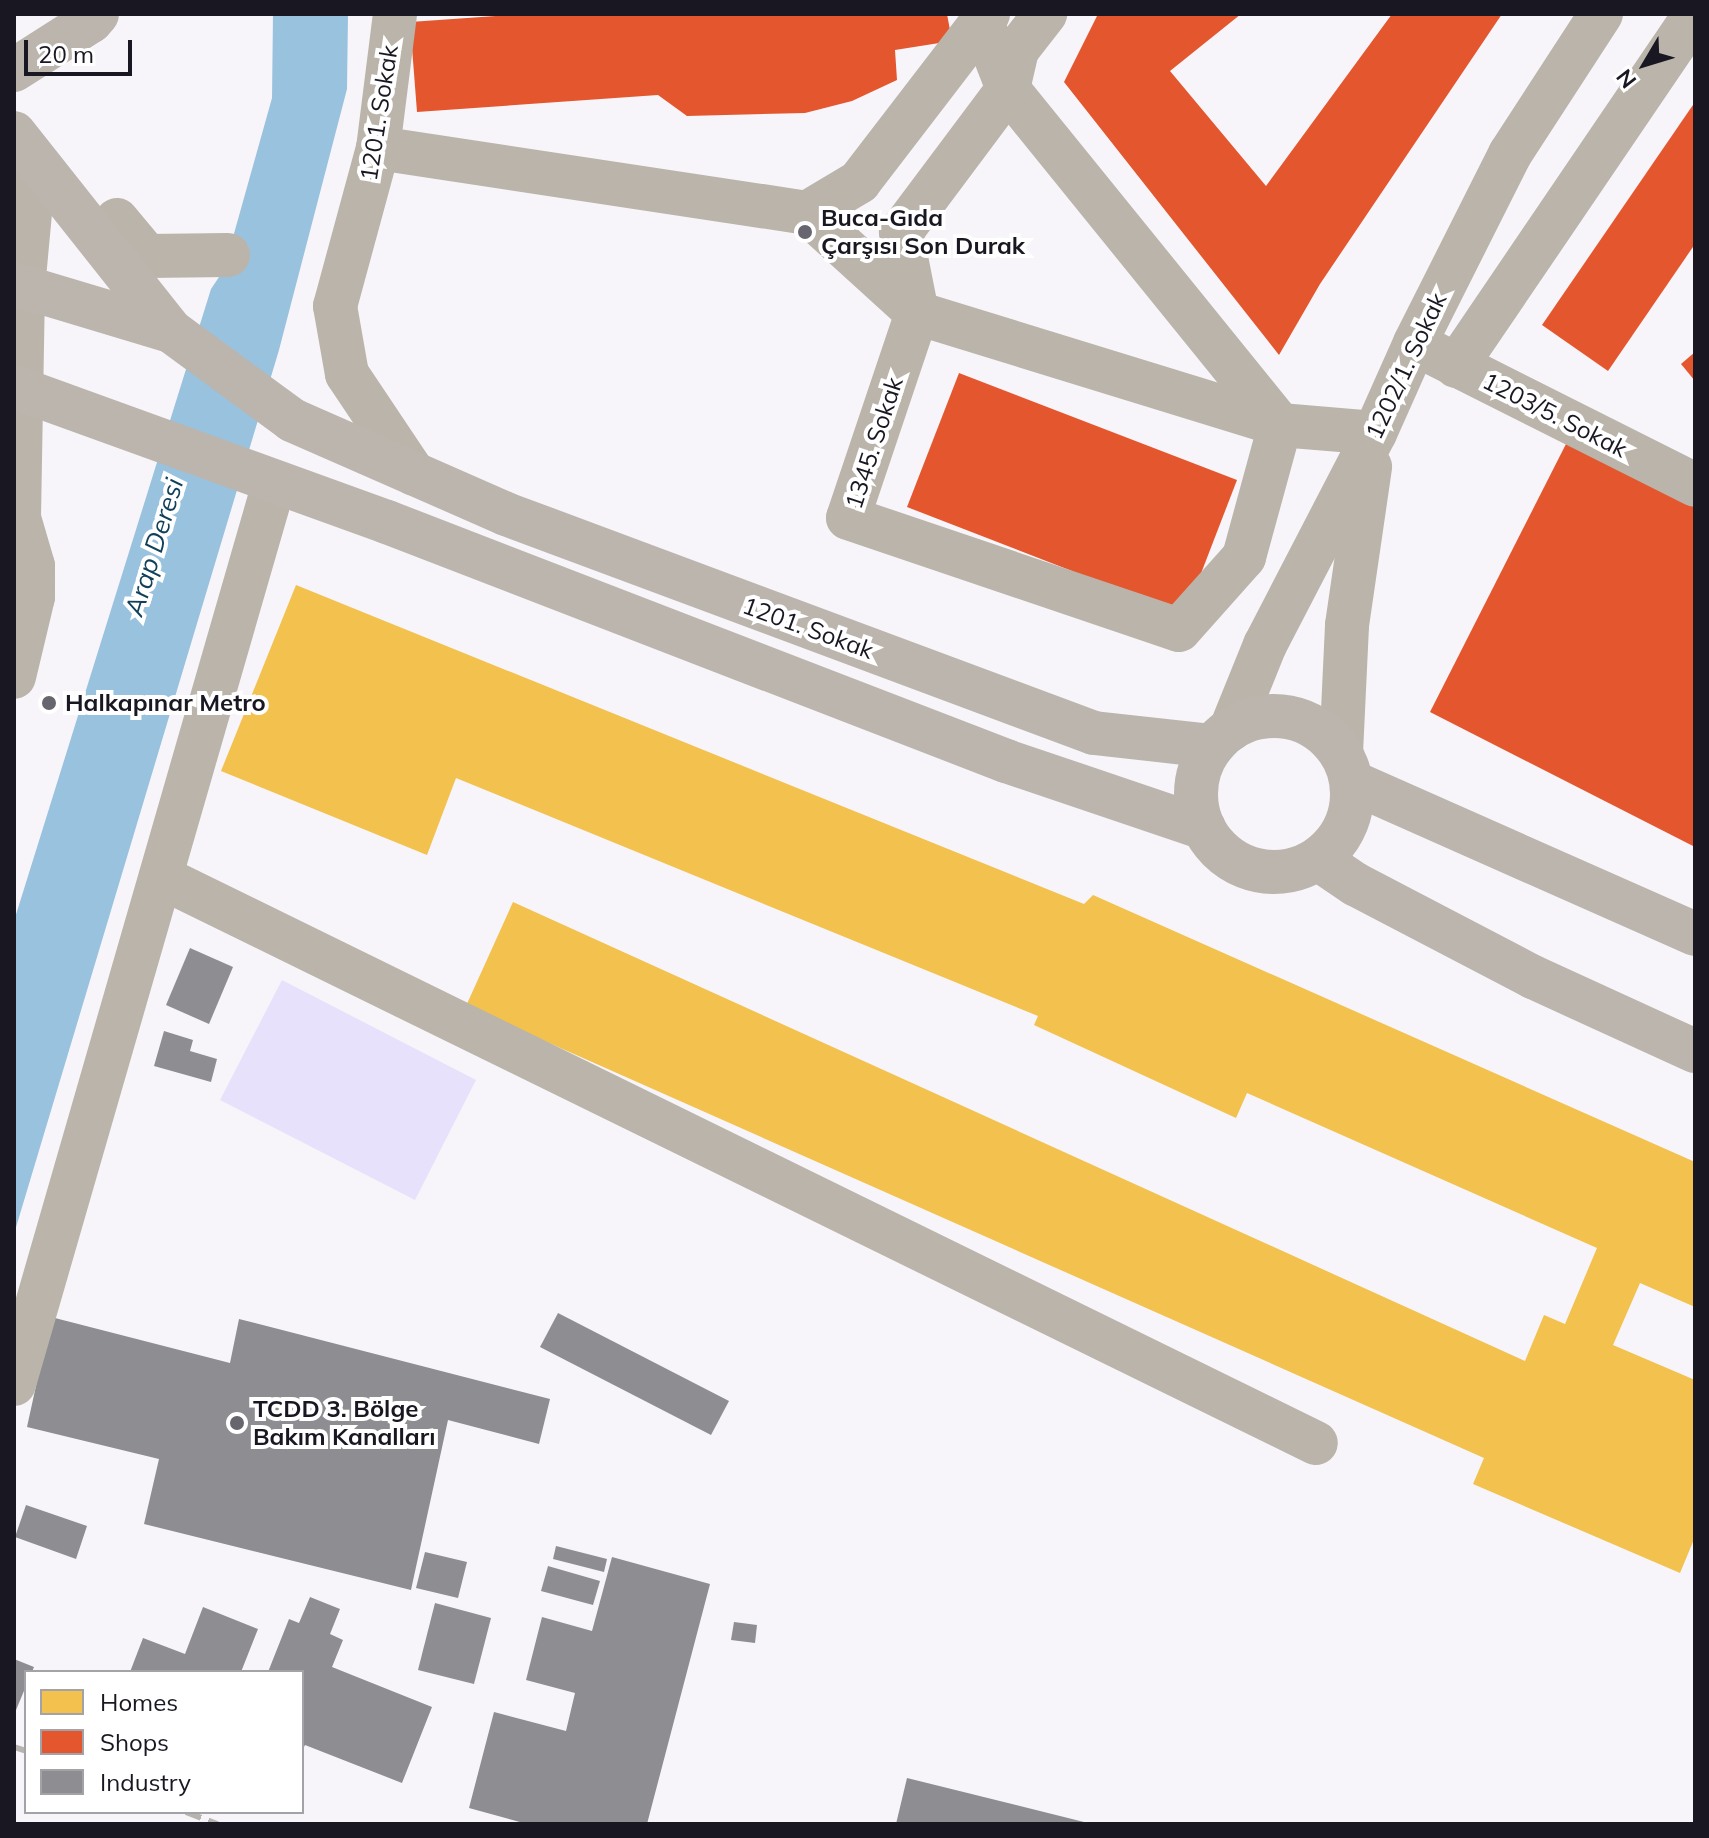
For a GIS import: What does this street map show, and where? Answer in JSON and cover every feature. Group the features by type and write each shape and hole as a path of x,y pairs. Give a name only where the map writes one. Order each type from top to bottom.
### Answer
{"main road":[{"path":"14,70 91,21 97,14"},
{"path":"14,133 171,331"},
{"name":"1201. Sokak","path":"19,286 171,331 292,420 506,514 702,590 1094,733 1221,737"},
{"path":"17,388 274,484 387,522 1006,761 1204,828"},
{"path":"1278,715 1303,721 1325,734 1346,768 1352,804 1346,826 1334,845 1318,859 1293,870 1267,872 1241,865 1220,850 1204,828 1197,808 1196,786 1202,765 1221,737 1254,718 1278,715"},
{"path":"1346,768 1695,934"},
{"path":"1318,859 1355,884 1533,977 1695,1051"}],"street":[{"name":"1201. Sokak","path":"395,14 378,148 335,306 347,374 414,474"},
{"path":"917,313 901,232 1008,89 1017,50 1045,14"},
{"name":"1202/1. Sokak","path":"1221,737 1375,433 1415,343 1510,154 1601,14"},
{"name":"1202/1. Sokak","path":"1456,366 1695,14"},
{"path":"807,213 859,182 985,18"},
{"path":"985,18 1008,89 1280,425"},
{"path":"14,144 22,162 31,202 19,286 16,517 33,566 33,597 14,677"},
{"path":"378,148 807,213 917,313 1280,425 1375,433 1347,625 1346,768"},
{"path":"117,220 147,256 228,255"},
{"name":"1345. Sokak","path":"917,313 848,518 1179,630 1244,557 1280,425"},
{"name":"1203/5. Sokak","path":"1415,343 1695,485"},
{"path":"14,1384 274,484"},
{"path":"161,877 1316,1443"}],"shaded area":[{"path":"282,980 476,1080 415,1200 220,1100"}],"water":[{"name":"Arap Deresi","path":"273,14 348,14 347,89 279,350 14,1234 14,921 211,289 223,271 228,255 272,98"}],"building: Homes":[{"path":"296,585 1084,904 1093,895 1695,1162 1695,1307 1640,1283 1613,1345 1695,1380 1695,1537 1680,1573 1473,1484 1484,1458 466,1006 513,902 1525,1361 1544,1315 1565,1324 1597,1248 1247,1093 1236,1118 1034,1025 1038,1016 456,778 427,855 221,771"}],"building: Shops":[{"path":"525,14 947,14 952,41 895,50 897,80 852,101 805,113 687,116 658,95 417,112 410,22"},
{"path":"1098,14 1241,14 1170,71 1266,186 1392,14 1502,14 1320,284 1279,355 1064,82"},
{"path":"1695,102 1695,244 1608,371 1542,325"},
{"path":"1695,352 1695,381 1681,364"},
{"path":"959,373 1237,480 1185,615 907,507"},
{"path":"1567,442 1695,507 1695,847 1430,712"}],"building: Industry":[{"path":"190,948 233,967 209,1024 166,1005"},
{"path":"164,1031 193,1040 190,1051 217,1059 211,1082 154,1066"},
{"path":"558,1313 729,1401 711,1435 540,1347"},
{"path":"51,1317 230,1363 239,1319 550,1399 539,1444 448,1420 411,1590 144,1524 159,1459 27,1427"},
{"path":"26,1505 87,1526 76,1559 15,1537"},
{"path":"556,1546 607,1559 604,1572 553,1559"},
{"path":"425,1552 467,1562 458,1598 416,1588"},
{"path":"612,1557 710,1584 647,1824 527,1824 469,1808 494,1712 566,1731 575,1693 526,1680 542,1617 592,1631"},
{"path":"548,1566 600,1581 593,1605 541,1591"},
{"path":"310,1597 340,1609 330,1634 343,1640 332,1667 432,1707 402,1783 304,1747 304,1670 269,1670 289,1619 299,1623"},
{"path":"435,1603 491,1618 474,1684 418,1670"},
{"path":"203,1607 258,1629 242,1670 131,1670 143,1638 185,1654"},
{"path":"734,1622 757,1625 755,1643 731,1640"},
{"path":"14,1659 34,1667 33,1670 24,1670 24,1691 14,1715"},
{"path":"907,1778 1088,1823 1088,1824 896,1824"}],"railway":[{"path":"14,1747 24,1750"},
{"path":"191,1814 218,1824"}],"place":[{"name":"Buca-Gıda Çarşısı Son Durak","path":"805,232"},
{"name":"Halkapınar Metro","path":"49,703"},
{"name":"TCDD 3. Bölge Bakım Kanalları","path":"237,1423"}]}
